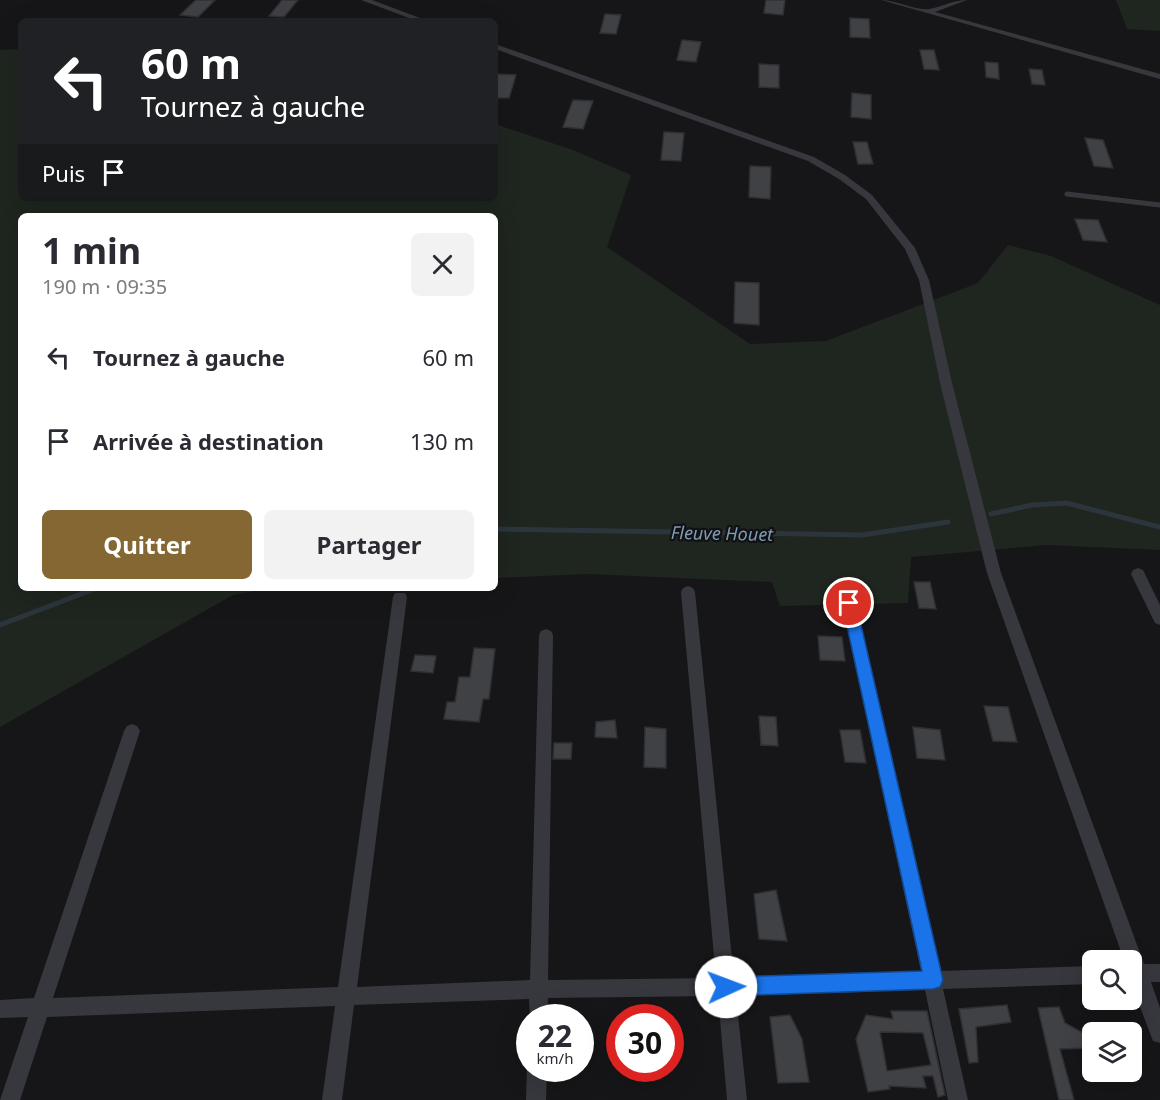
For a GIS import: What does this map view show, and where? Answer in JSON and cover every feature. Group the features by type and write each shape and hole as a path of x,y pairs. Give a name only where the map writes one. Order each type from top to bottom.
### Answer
{"street":[{"path":"365,0 416,18"},
{"path":"885,0 1160,77"},
{"path":"927,12 963,0"},
{"path":"498,47 811,159 842,177 869,197 910,248 924,280 946,383 994,573 1127,950"},
{"path":"1138,574 1160,619"},
{"path":"688,592 737,1100"},
{"path":"332,1100 400,597"},
{"path":"849,603 958,1100"},
{"path":"538,1004 546,635"},
{"path":"10,1100 132,731"},
{"path":"1142,974 1160,973"},
{"path":"0,1009 539,989 726,987 1082,975"},
{"path":"1142,991 1160,1034"},
{"path":"536,1100 537,1082"}],"lane":[{"path":"1067,194 1160,205"}],"shaded area":[{"path":"1116,0 1160,0 1160,31 1127,29"},
{"path":"18,49 18,201 498,201 498,125 573,150 631,175 607,247 750,344 826,341 978,283 1008,245 1051,256 1160,305 1160,550 1046,545 911,557 908,603 780,606 772,582 588,574 498,578 498,213 18,213 18,591 256,591 233,595 0,727 0,50"}],"building":[{"path":"196,0 215,0 198,17 180,15"},
{"path":"282,0 298,0 284,17 269,16"},
{"path":"766,0 785,0 783,15 764,13"},
{"path":"605,14 621,15 616,34 600,33"},
{"path":"850,18 869,19 870,38 850,37"},
{"path":"682,40 701,42 696,62 677,60"},
{"path":"920,50 934,50 939,70 924,69"},
{"path":"985,62 998,63 999,79 986,77"},
{"path":"759,64 779,65 779,88 759,87"},
{"path":"1029,69 1042,70 1045,85 1032,84"},
{"path":"498,74 516,75 509,98 498,98"},
{"path":"852,93 871,95 871,119 851,117"},
{"path":"573,100 593,101 583,129 563,127"},
{"path":"664,132 684,133 681,161 661,160"},
{"path":"1085,138 1103,140 1113,168 1094,166"},
{"path":"853,142 867,142 873,164 858,164"},
{"path":"750,166 771,167 770,199 749,197"},
{"path":"1075,219 1098,220 1107,242 1083,240"},
{"path":"735,282 759,283 759,325 734,323"},
{"path":"914,582 930,582 936,609 919,608"},
{"path":"818,636 842,637 845,661 820,660"},
{"path":"474,648 495,649 489,699 483,699 479,722 444,719 447,702 455,702 459,677 470,677"},
{"path":"415,655 436,656 433,673 411,671"},
{"path":"984,706 1008,707 1017,742 993,741"},
{"path":"759,716 776,717 778,746 761,745"},
{"path":"615,720 617,738 595,737 596,722"},
{"path":"645,727 666,729 666,768 644,767"},
{"path":"913,727 940,730 945,760 917,758"},
{"path":"840,730 860,730 866,763 845,762"},
{"path":"554,743 572,743 571,759 553,759"},
{"path":"776,890 787,941 759,939 754,894"},
{"path":"1007,1005 1011,1022 976,1027 978,1062 969,1063 959,1009"},
{"path":"1059,1007 1065,1023 1082,1032 1082,1048 1060,1049 1074,1100 1059,1100 1038,1008"},
{"path":"891,1011 927,1011 945,1095 938,1097 933,1076 923,1076 926,1088 889,1086 890,1089 868,1092 856,1039 866,1015 893,1019","holes":["880,1032 923,1033 931,1065 887,1071"]},
{"path":"790,1015 802,1039 809,1082 778,1083 770,1017"}],"waterway":[{"name":"Fleuve Houet","path":"991,514 1032,505 1066,503 1160,527"},
{"name":"Fleuve Houet","path":"498,529 862,535 948,522"},
{"name":"Fleuve Houet","path":"0,625 89,591"}],"route":[{"path":"726,987 933,980 849,603"}]}
